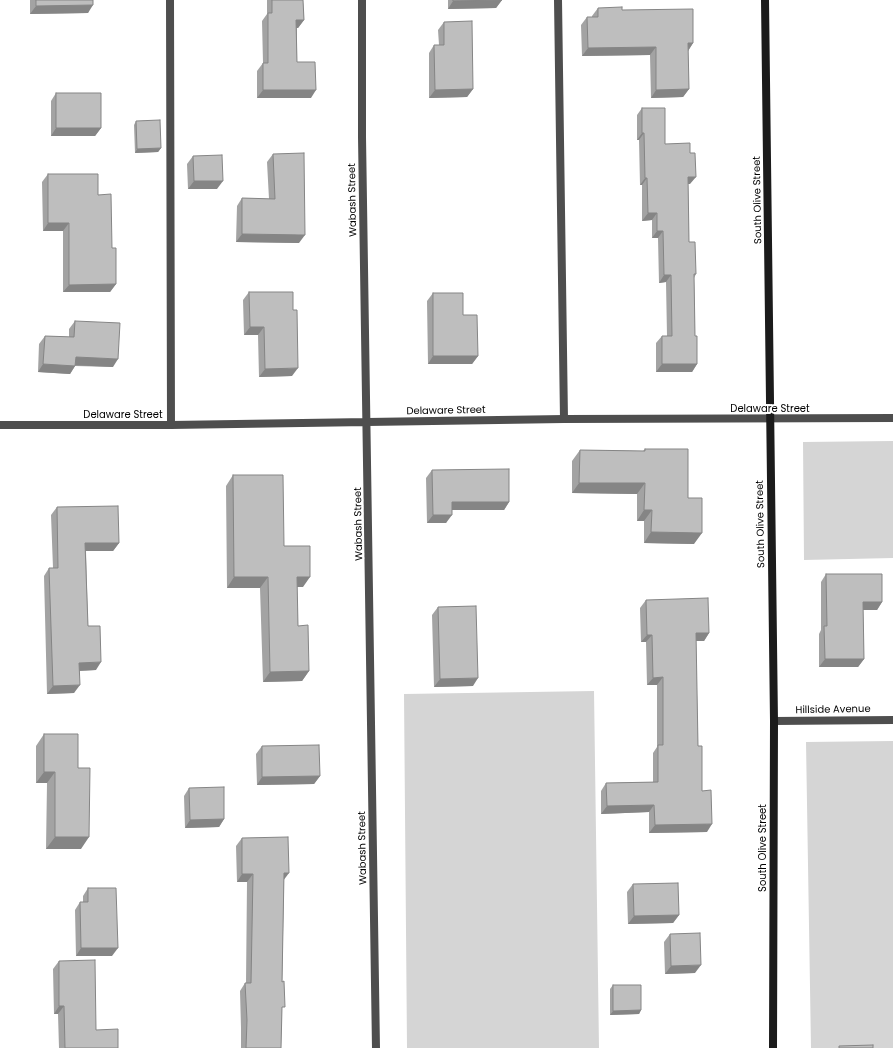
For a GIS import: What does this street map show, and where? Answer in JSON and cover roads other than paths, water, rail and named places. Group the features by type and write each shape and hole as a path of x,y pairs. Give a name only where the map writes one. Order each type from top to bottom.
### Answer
{"street":[{"path":"170,0 170,425"},
{"name":"Wabash Street","path":"362,0 362,145 376,1048"},
{"path":"558,0 564,419"},
{"name":"South Olive Street","path":"765,0 774,721 773,1048"},
{"name":"Delaware Street","path":"0,425 170,425 564,419 893,418"},
{"name":"Hillside Avenue","path":"774,721 893,720"}]}
